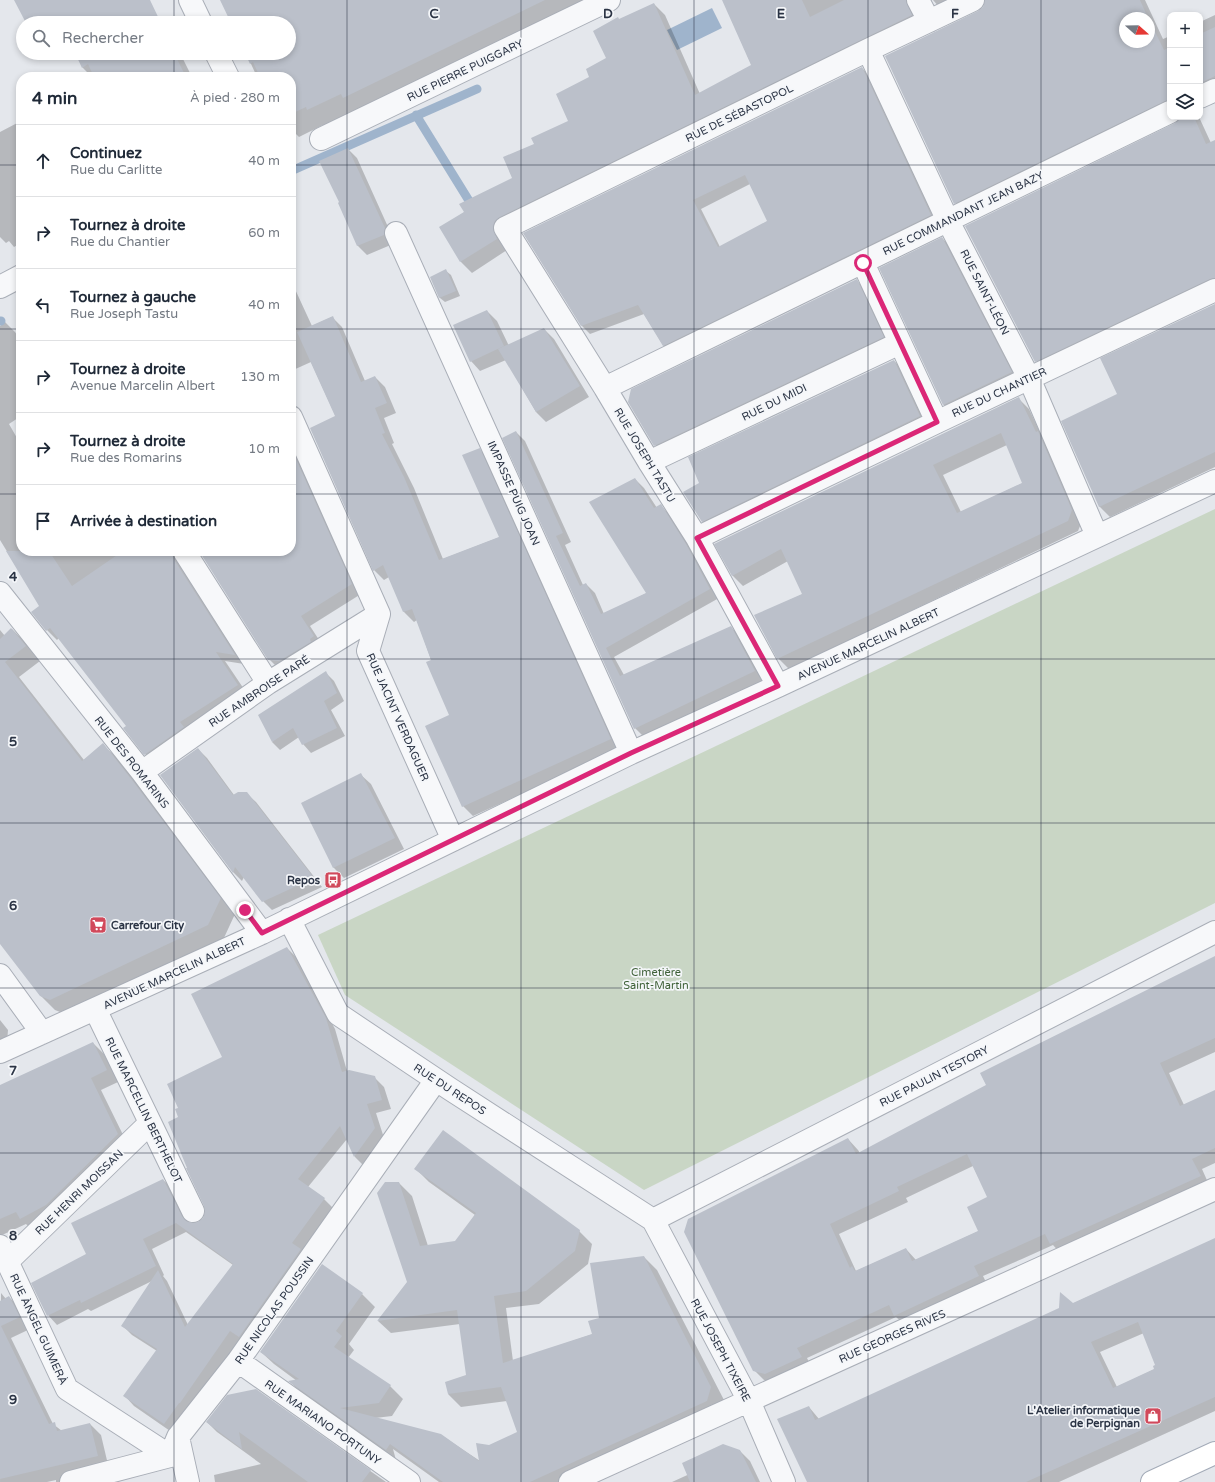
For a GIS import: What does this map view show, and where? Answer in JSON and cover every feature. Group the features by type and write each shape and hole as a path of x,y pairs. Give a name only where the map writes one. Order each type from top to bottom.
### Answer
{"main road":[{"path":"1152,1482 1215,1453"}],"street":[{"path":"190,0 198,16"},
{"name":"RUE PIERRE PUIGGARY","path":"320,139 609,0"},
{"path":"918,0 929,21"},
{"name":"RUE DE SÉBASTOPOL","path":"505,228 973,0"},
{"name":"RUE SAINT-LÉON","path":"868,50 948,221 1029,378 1096,536"},
{"path":"220,60 226,72"},
{"path":"1203,96 1215,90"},
{"name":"RUE COMMANDANT JEAN BAZY","path":"605,388 1167,113"},
{"name":"RUE JOSEPH TASTU","path":"505,228 697,538 778,686"},
{"name":"IMPASSE PUIG JOAN","path":"396,233 631,753"},
{"path":"863,263 937,422"},
{"name":"RUE DU CHANTIER","path":"697,538 1215,290"},
{"name":"RUE DU MIDI","path":"649,462 900,342"},
{"path":"296,428 379,614"},
{"name":"AVENUE MARCELIN ALBERT","path":"0,1052 262,933 631,753 778,686 1215,481"},
{"path":"187,556 268,683"},
{"name":"RUE DES ROMARINS","path":"0,593 142,772 262,933"},
{"name":"RUE AMBROISE PARÉ","path":"142,772 268,683 379,614"},
{"name":"RUE JACINT VERDAGUER","path":"379,614 368,651 454,840"},
{"name":"RUE DU REPOS","path":"289,919 338,1014 436,1080 653,1220"},
{"name":"RUE PAULIN TESTORY","path":"653,1220 1215,932"},
{"path":"0,976 42,1033"},
{"name":"RUE MARCELLIN BERTHELOT","path":"95,1009 193,1211"},
{"name":"RUE NICOLAS POUSSIN","path":"174,1446 238,1362 436,1080"},
{"name":"RUE HENRI MOISSAN","path":"4,1253 150,1123"},
{"name":"RUE GEORGES RIVES","path":"570,1482 1215,1189"},
{"name":"RUE JOSEPH TIXEIRE","path":"653,1220 749,1401 784,1482"},
{"name":"RUE ÀNGEL GUIMERÀ","path":"4,1253 67,1390 174,1446"},
{"name":"RUE MARIANO FORTUNY","path":"238,1362 409,1482"},
{"path":"71,1482 174,1446 188,1482"}],"green space":[{"name":"Cimetière Saint-Martin","path":"1215,509 1215,903 644,1190 345,995 318,935"}],"water":[{"path":"712,8 722,28 677,50 667,30"}],"building":[{"path":"14,0 150,0 158,16 22,16"},
{"path":"220,0 545,0 343,98 341,94 307,110 306,107 296,112 296,72 258,72 253,62 250,64 248,60 296,60 296,16 228,16"},
{"path":"722,0 802,0 810,17 844,0 906,0 912,15 500,217 495,221 493,228 497,239 460,262 439,227 464,212 459,204 512,178 503,157 534,144 531,138 568,121 556,94 589,77 586,69 606,58 593,31 618,17 619,19 654,3 695,95 751,65"},
{"path":"985,0 1140,0 1145,12 1119,12 1119,48 1155,48 1155,32 1164,50 1167,48 1167,101 954,204 885,56 978,11 983,7"},
{"path":"1215,27 1215,76 1203,82 1203,48 1203,33"},
{"path":"78,60 178,60 184,72 92,72 88,64 82,68"},
{"path":"862,67 931,215 663,346 638,305 581,326 523,233","holes":["745,175 767,221 718,247 693,200"]},
{"path":"1178,120 1195,120 1206,144 1215,140 1215,278 1210,279 1035,362 965,226 1175,123"},
{"path":"348,148 385,228 384,235 357,246 338,203 339,202 319,161"},
{"path":"942,237 1012,372 943,405 879,268"},
{"path":"446,269 456,291 439,298 430,277"},
{"path":"857,279 884,337 654,446 628,402 631,389"},
{"path":"1215,304 1215,452 1099,507 1061,421 1117,394 1100,358"},
{"path":"487,310 504,346 470,362 453,325"},
{"path":"333,316 361,382 375,376 387,403 375,408 385,433 382,434 404,477 439,560 499,537 462,455 480,448 611,739 462,807 425,726 449,715 426,662 431,660 412,609 403,612 383,565 373,571 310,428 335,416 297,332"},
{"path":"544,328 580,386 536,412 498,349"},
{"path":"894,360 920,416 702,522 683,492 699,483 688,457"},
{"path":"1019,397 1036,432 1038,431 1072,510 1068,521 777,659 754,615 802,594 781,549 732,576 714,544","holes":["1001,433 1022,483 957,513 933,465"]},
{"path":"516,431 563,533 556,536 580,586 586,583 601,614 646,593 589,502 635,478 654,508 661,504 686,544 710,589 606,648 620,676 731,626 755,671 634,729 502,438"},
{"path":"296,459 352,584 301,616 314,636 310,639 311,642 279,661 268,660 202,556 296,556"},
{"path":"6,551 16,551 16,556 52,556 72,586 116,556 173,556 235,655 216,652 238,685 180,722 184,727 144,755 123,728 126,726 50,628 46,631 31,612 39,606"},
{"path":"11,628 26,646 5,662 82,761 103,743 221,898 208,925 50,1000 40,996 0,944 0,639"},
{"path":"326,671 337,693 324,701 337,728 302,745 293,728 272,742 258,715"},
{"path":"198,748 233,795 238,792 247,792 314,878 262,902 235,867 233,873 160,775"},
{"path":"361,773 395,838 333,868 301,803"},
{"path":"287,947 326,1018 342,1072 349,1070 375,1076 382,1100 367,1104 375,1128 354,1157 340,1126 298,1179 325,1198 292,1243 301,1249 239,1337 230,1331 164,1424 123,1396 157,1349 121,1326 158,1270 185,1327 233,1264 176,1223 143,1239 156,1266 81,1303 80,1300 47,1316 31,1283 86,1254 71,1223 163,1179 186,1221 192,1223 198,1222 203,1218 205,1212 204,1206 186,1168 168,1122 178,1117 175,1109 178,1108 167,1084 222,1057 191,994"},
{"path":"1215,956 1215,1038 1160,1063 1180,1106 1215,1090 1215,1148 1192,1159 1201,1176 1050,1244 1045,1234 974,1266 979,1276 894,1316 889,1305 797,1348 802,1357 765,1374 753,1371 684,1232 688,1219 848,1138 856,1154 986,1085 980,1073","holes":["967,1154 987,1197 967,1207 978,1231 912,1261 906,1248 855,1271 852,1266 850,1268 830,1224 899,1191 897,1187"]},
{"path":"93,1042 107,1070 91,1078 118,1134 46,1205 20,1219 16,1212 0,1219 0,1085"},
{"path":"443,1130 580,1230 575,1251 526,1291 494,1296 503,1363 592,1334 588,1321 599,1318 590,1263 644,1256 711,1387 707,1401 530,1482 443,1482 390,1444 386,1450 288,1381 299,1379 260,1352 322,1264 363,1293 336,1331 342,1336 334,1347 391,1385 379,1403 340,1408 441,1434 479,1461 476,1443 489,1445 517,1432 501,1387 448,1394 445,1382 466,1375 457,1310 377,1321 407,1282 377,1193 385,1182 399,1182 420,1246 455,1241 476,1213 414,1169"},
{"path":"1215,1238 1215,1397 1026,1482 807,1482 777,1419 809,1406 815,1420 1059,1308 1060,1292 1073,1303","holes":["1138,1322 1155,1365 1153,1366 1154,1369 1113,1388 1091,1342"]},
{"path":"9,1296 20,1317 1,1326 49,1424 55,1422 57,1431 90,1423 98,1456 0,1479 0,1301"},
{"path":"256,1389 371,1470 362,1482 308,1482 239,1432 242,1449 206,1422 227,1395"},
{"path":"723,1444 740,1450 756,1482 690,1482 682,1463"}],"waterway":[{"path":"296,169 477,89"},
{"path":"416,115 471,204"}],"place":[{"name":"Repos","path":"333,880"},
{"name":"Carrefour City","path":"98,925"},
{"name":"L'Atelier informatique de Perpignan","path":"1153,1416"}],"route":[{"path":"245,910 262,933 631,753 778,686 697,538 937,422 863,263"}]}
